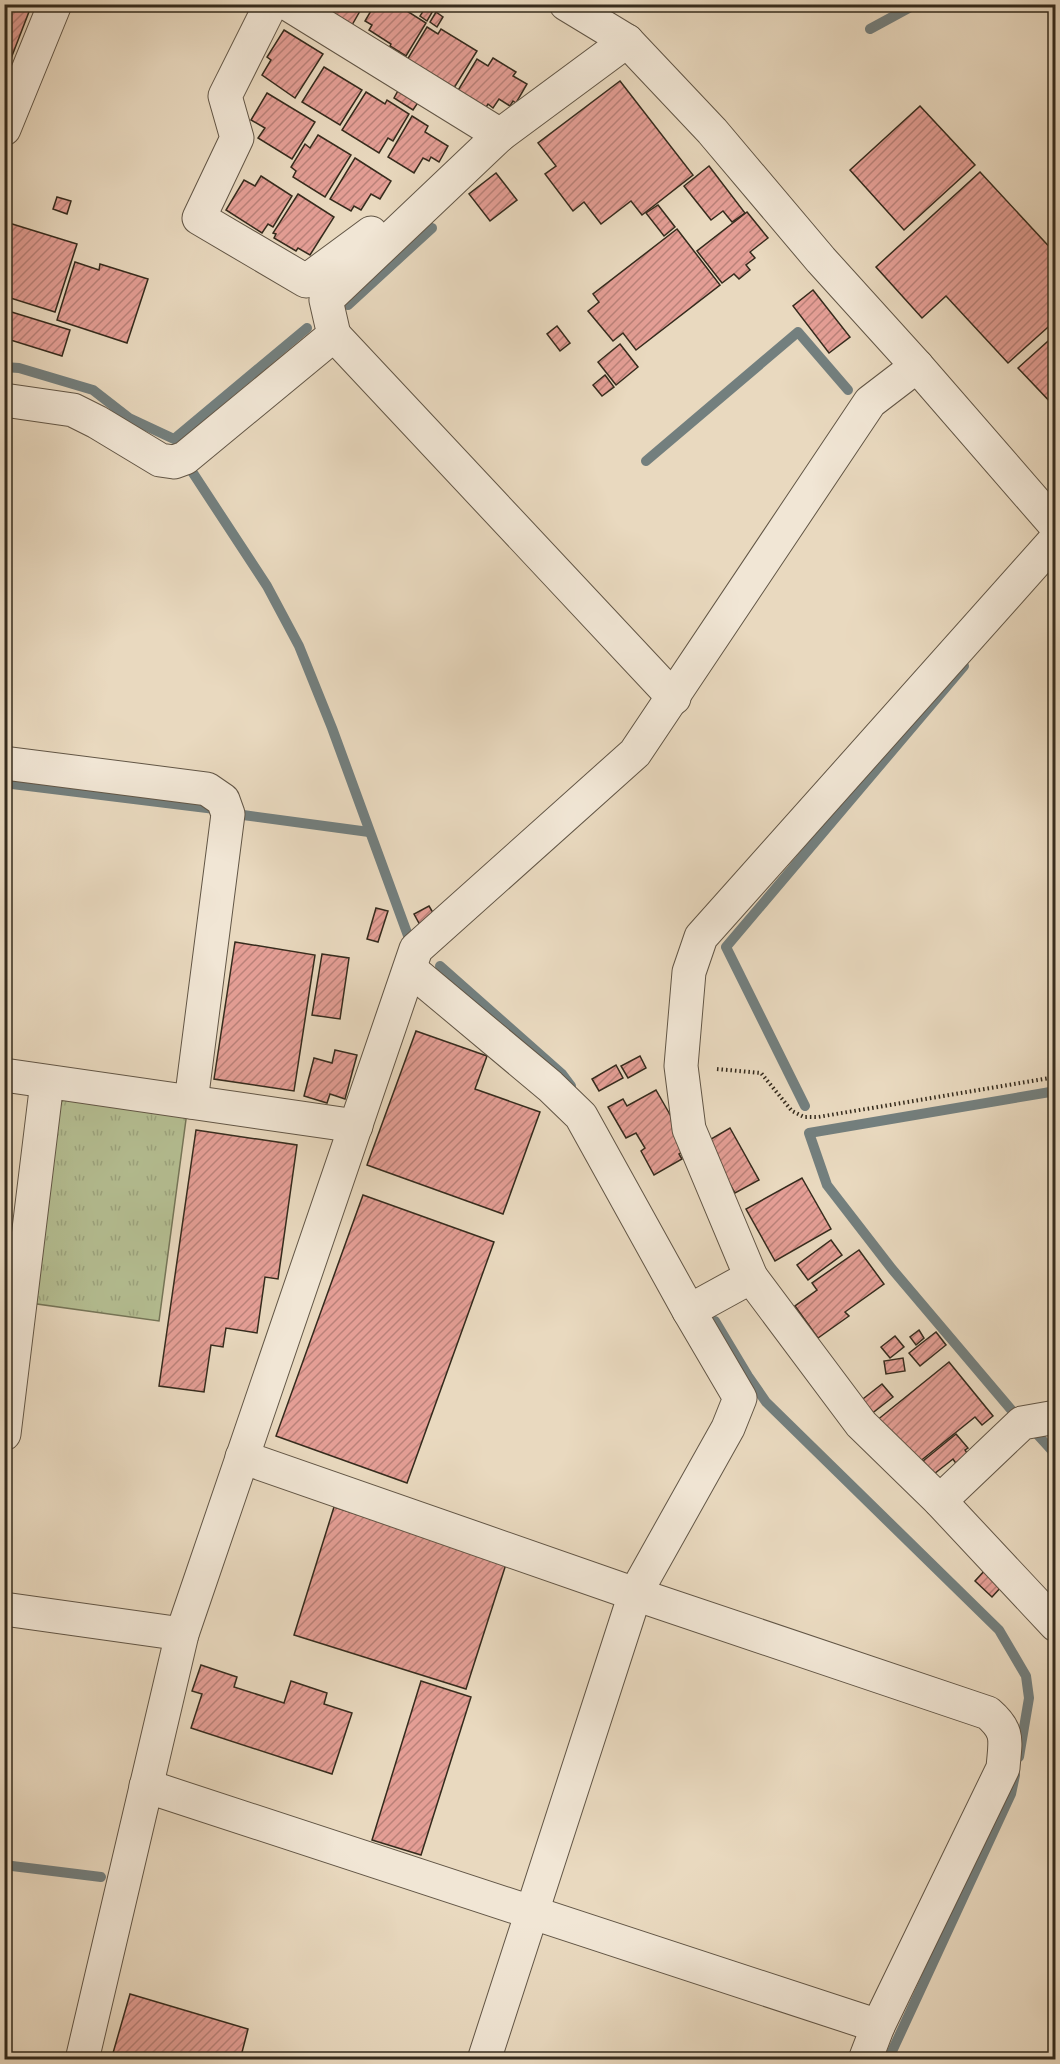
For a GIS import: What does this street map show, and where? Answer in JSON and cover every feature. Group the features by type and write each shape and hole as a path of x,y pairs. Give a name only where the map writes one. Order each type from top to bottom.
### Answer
{"street":[{"path":"4,129 55,4"},
{"path":"271,4 225,96 237,138 199,218 306,281 627,41"},
{"path":"288,4 492,143"},
{"path":"567,4 627,41 712,131 821,260 1056,526"},
{"path":"492,143 326,300 334,335 674,698"},
{"path":"4,400 73,410 160,460 174,462 185,458 334,335"},
{"path":"82,2060 182,1634 417,949 635,753 674,698 870,402 917,366"},
{"path":"1056,539 701,937 689,972 681,1066 688,1129 751,1277 861,1424 940,1501 1056,1625"},
{"path":"4,763 207,789 223,800 228,814 191,1102"},
{"path":"410,969 550,1086 581,1116 740,1398 729,1428 635,1594 484,2060"},
{"path":"4,1075 356,1126"},
{"path":"4,1434 47,1082"},
{"path":"689,1311 751,1277"},
{"path":"940,1501 1022,1423 1056,1417"},
{"path":"242,1457 635,1594 988,1713 1002,1725 1005,1742 1003,1768 878,2026 865,2060"},
{"path":"4,1610 182,1634"},
{"path":"146,1786 878,2026"}],"path":[{"path":"681,1066 761,1073 792,1111 804,1117 818,1117 1056,1077"}],"green space":[{"path":"72,1095 187,1112 159,1321 30,1303 52,1107"}],"building":[{"path":"4,4 32,4 5,74 4,74"},
{"path":"319,4 364,4 352,25"},
{"path":"375,4 396,4 426,23 406,56 369,30 372,25 365,21"},
{"path":"427,5 434,9 427,21 420,16"},
{"path":"436,12 443,17 437,27 430,22"},
{"path":"427,27 438,34 441,29 477,51 454,88 407,60"},
{"path":"284,30 323,54 295,98 262,75 271,60 267,57"},
{"path":"493,58 516,72 513,76 527,84 516,103 513,101 510,106 499,99 493,108 488,104 485,109 457,92 477,59 488,66"},
{"path":"324,67 362,90 340,125 302,102"},
{"path":"620,81 693,175 642,215 631,201 601,224 584,202 573,211 545,174 556,166 538,143"},
{"path":"399,89 419,101 413,110 394,98"},
{"path":"366,92 385,104 387,100 409,114 393,141 388,138 379,153 342,130"},
{"path":"267,93 315,122 292,159 258,138 265,128 251,120"},
{"path":"920,106 975,165 904,230 850,170"},
{"path":"412,116 428,126 425,132 448,146 439,162 431,157 429,161 423,158 414,173 388,157"},
{"path":"318,135 351,155 325,197 293,177 296,171 291,167 305,144 310,148"},
{"path":"355,158 391,181 380,199 371,194 361,210 354,206 351,211 330,199"},
{"path":"709,166 745,213 732,222 723,211 711,220 684,186"},
{"path":"980,172 1056,254 1056,320 1008,363 946,296 922,318 876,267"},
{"path":"496,173 517,200 490,221 469,194"},
{"path":"261,176 292,196 273,227 268,224 262,233 226,210 244,180 255,186"},
{"path":"298,194 334,217 310,255 298,248 296,251 274,238 276,234 273,233"},
{"path":"57,197 71,201 67,214 53,209"},
{"path":"658,205 675,227 664,236 646,213"},
{"path":"747,212 768,238 750,252 755,258 746,265 750,270 739,279 734,274 722,283 697,251"},
{"path":"9,223 77,244 55,312 4,296 4,238"},
{"path":"677,229 720,285 636,350 623,333 613,341 588,311 599,302 593,294"},
{"path":"75,262 99,270 100,264 148,279 127,343 57,320"},
{"path":"813,290 850,337 829,353 793,306"},
{"path":"5,310 70,330 62,356 4,338"},
{"path":"557,326 570,343 560,351 547,334"},
{"path":"1056,334 1056,408 1018,368"},
{"path":"620,344 638,367 616,385 598,362"},
{"path":"605,375 614,387 602,396 593,385"},
{"path":"429,906 435,916 420,925 414,914"},
{"path":"376,908 388,911 378,942 367,939"},
{"path":"235,942 315,955 294,1091 214,1079"},
{"path":"322,954 349,958 340,1019 312,1015"},
{"path":"416,1031 487,1056 475,1089 540,1112 503,1214 367,1165"},
{"path":"335,1050 357,1055 345,1099 330,1094 327,1103 304,1096 314,1058 332,1063"},
{"path":"640,1056 646,1068 628,1078 621,1066"},
{"path":"616,1065 623,1078 599,1091 592,1079"},
{"path":"656,1090 689,1148 679,1154 682,1159 654,1175 641,1151 645,1148 636,1133 626,1138 608,1107 623,1099 627,1106"},
{"path":"730,1128 759,1180 735,1193 706,1142"},
{"path":"196,1130 297,1145 278,1279 265,1277 257,1333 226,1328 223,1347 211,1345 204,1392 159,1386"},
{"path":"802,1178 831,1229 775,1261 746,1209"},
{"path":"363,1195 494,1242 407,1483 276,1436"},
{"path":"831,1240 842,1255 808,1280 797,1265"},
{"path":"859,1250 884,1284 845,1312 849,1316 818,1338 795,1306 817,1290 812,1283"},
{"path":"919,1330 924,1338 916,1345 910,1337"},
{"path":"936,1332 946,1345 920,1366 909,1353"},
{"path":"895,1336 904,1347 890,1358 881,1347"},
{"path":"903,1358 905,1371 886,1374 884,1361"},
{"path":"949,1362 993,1416 982,1425 975,1417 913,1467 876,1421"},
{"path":"882,1384 893,1397 870,1415 859,1402"},
{"path":"956,1434 968,1448 965,1450 969,1456 957,1465 953,1459 934,1474 923,1461"},
{"path":"334,1507 507,1561 466,1689 294,1635"},
{"path":"985,1570 1002,1586 992,1597 975,1581"},
{"path":"201,1665 237,1677 234,1687 284,1703 291,1681 327,1693 324,1704 352,1713 332,1774 191,1728 202,1694 192,1691"},
{"path":"421,1681 471,1697 421,1855 372,1840"},
{"path":"130,1994 248,2029 240,2060 111,2060"}],"waterway":[{"path":"870,29 916,4"},
{"path":"348,305 432,228"},
{"path":"4,367 19,368 93,390 129,418 174,439 307,328"},
{"path":"646,461 798,332 848,390"},
{"path":"191,470 267,586 299,646 332,728 410,941"},
{"path":"805,1106 726,947 964,666"},
{"path":"4,783 215,809"},
{"path":"243,815 369,832"},
{"path":"440,966 562,1074 571,1086"},
{"path":"1014,1413 892,1269 827,1185 809,1133 1056,1091"},
{"path":"715,1321 766,1402 999,1630 1026,1676 1029,1698 1019,1757"},
{"path":"1036,1433 1056,1455"},
{"path":"888,2060 1011,1794 1015,1775"},
{"path":"4,1865 101,1877"}]}
